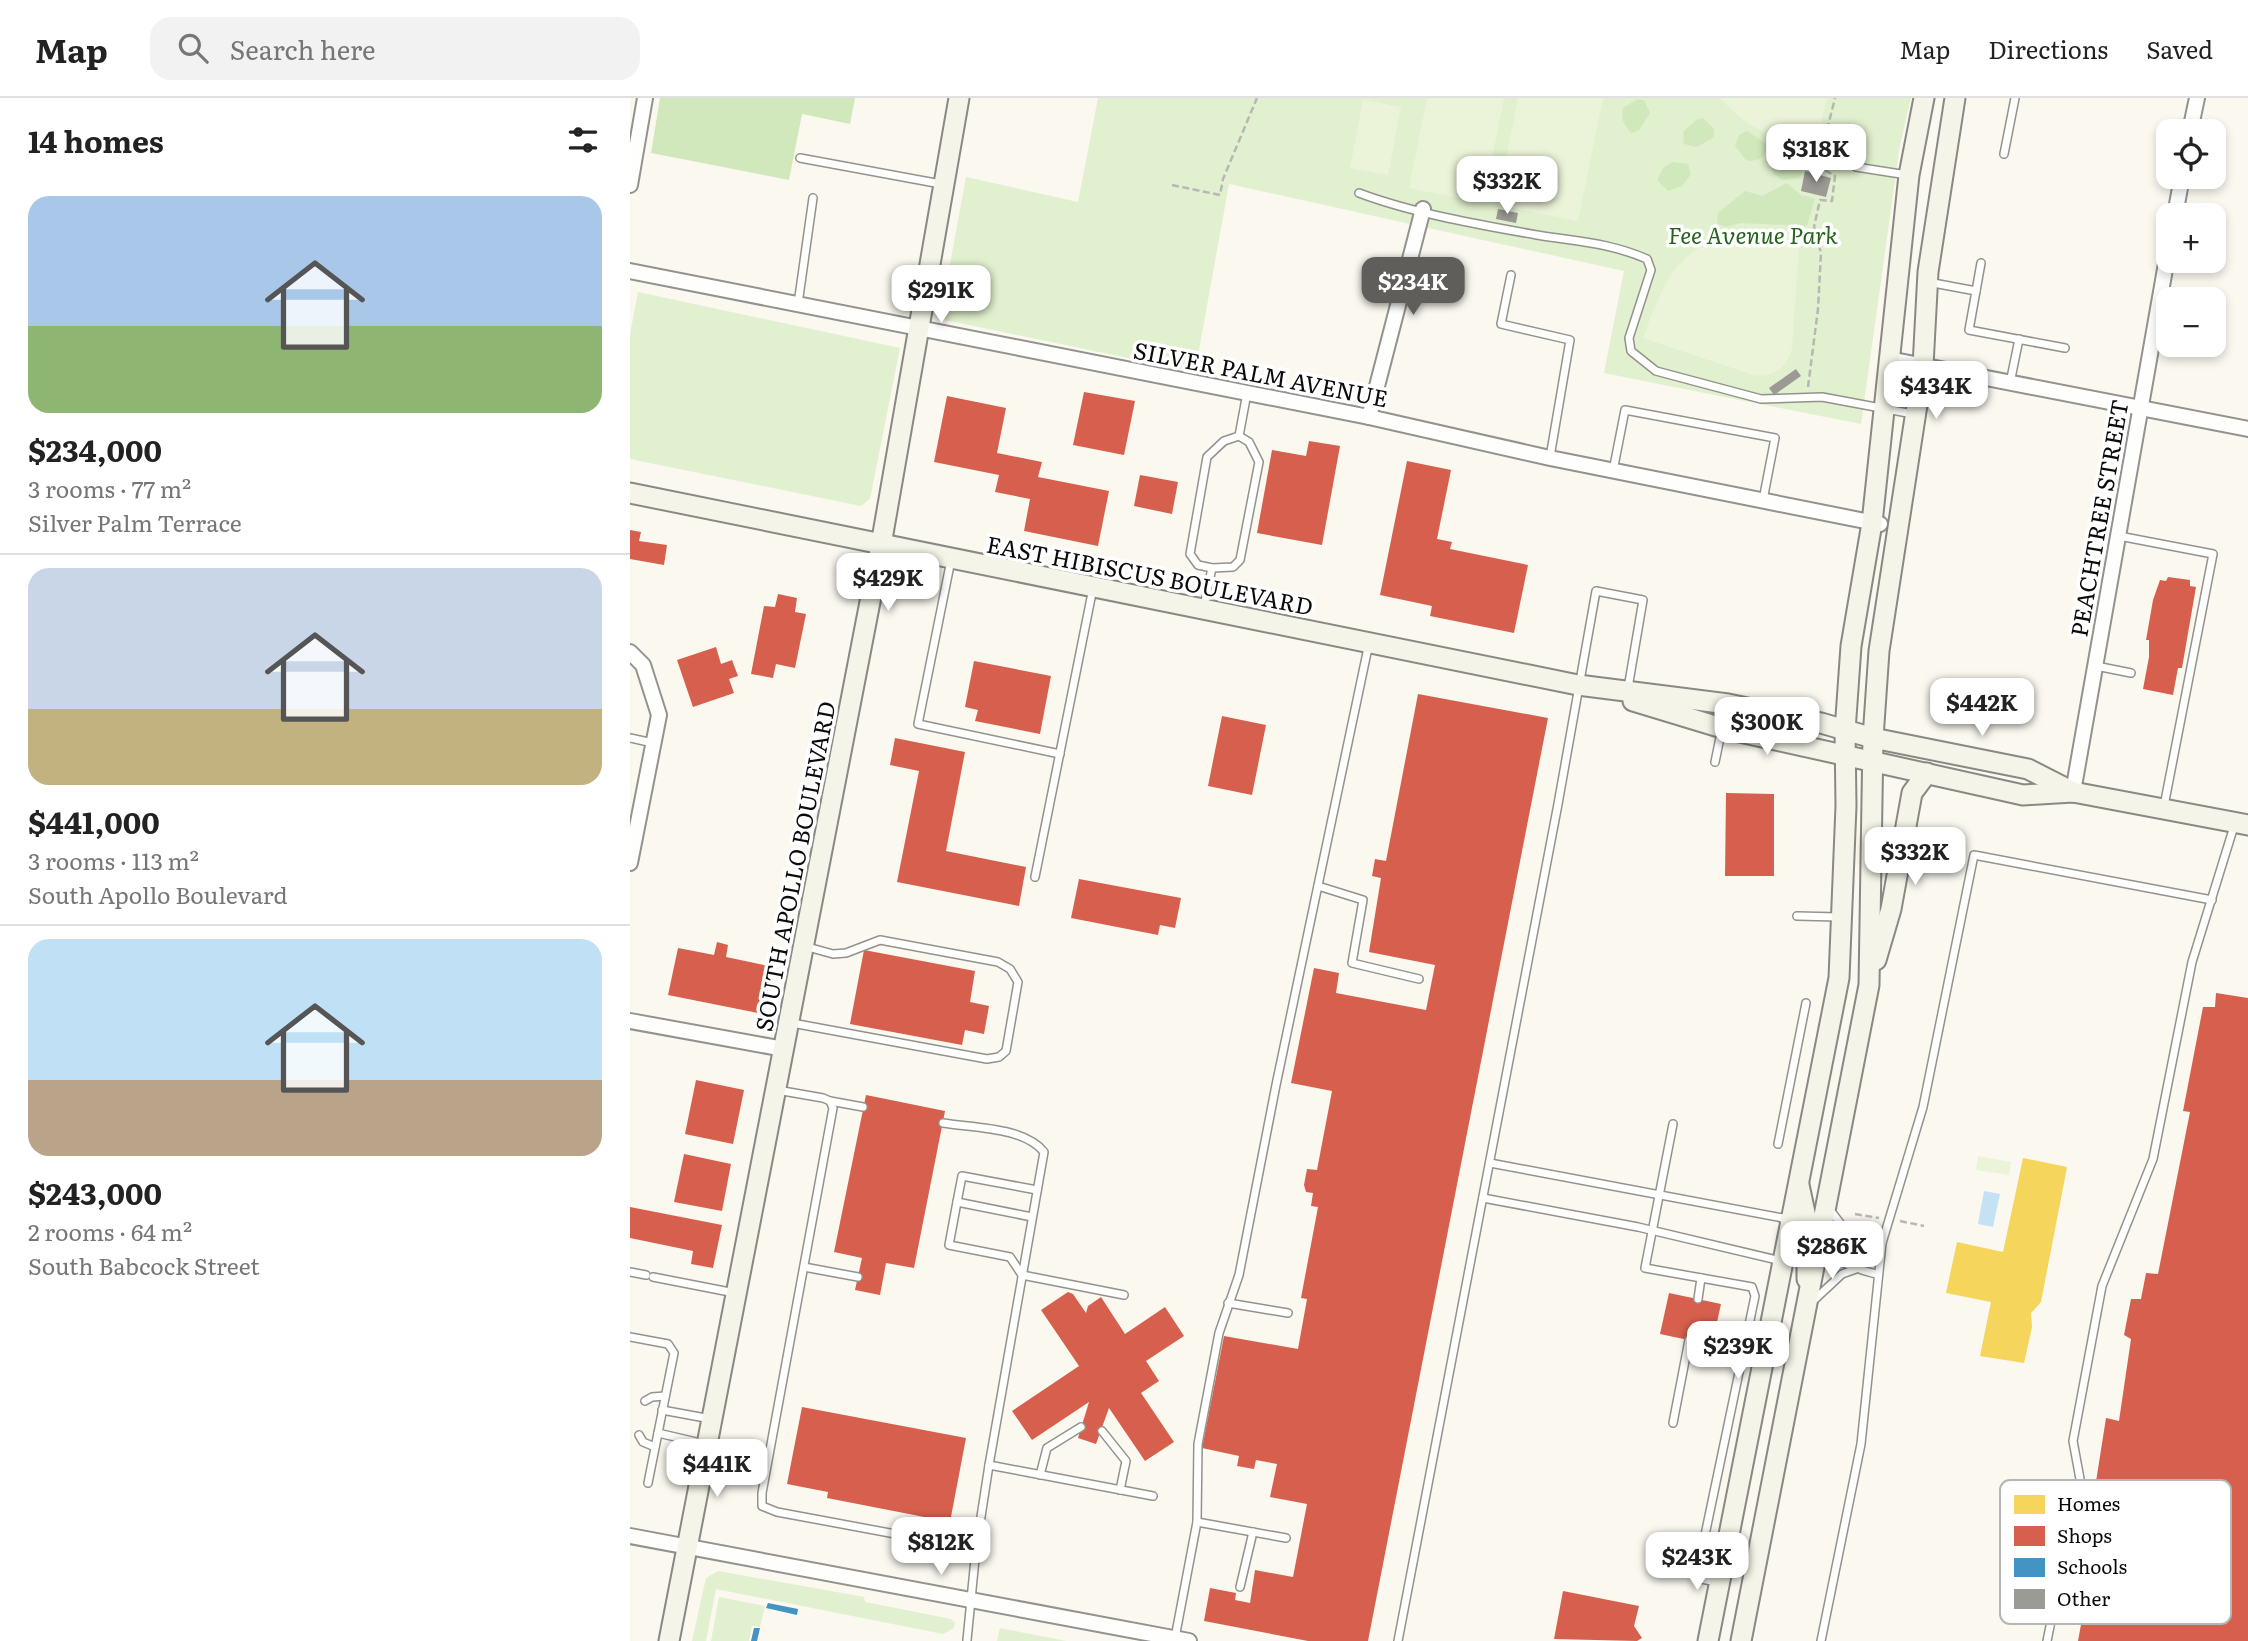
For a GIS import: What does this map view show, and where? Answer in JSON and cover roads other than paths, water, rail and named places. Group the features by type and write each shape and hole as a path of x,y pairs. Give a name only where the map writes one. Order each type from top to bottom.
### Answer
{"street":[{"path":"630,185 645,98"},
{"name":"SOUTH APOLLO BOULEVARD","path":"669,1641 881,545 960,98"},
{"path":"1708,1641 1839,978 1843,917 1845,731 1851,646 1877,524 1889,359 1909,175 1924,98"},
{"path":"1870,985 1873,738 1879,651 1923,366 1927,282 1955,98"},
{"path":"2193,119 2197,98"},
{"path":"1369,417 1423,209"},
{"name":"SILVER PALM AVENUE","path":"630,271 1369,417 1549,458 1877,524"},
{"name":"PEACHTREE STREET","path":"2073,792 2164,273"},
{"path":"1889,359 2248,429"},
{"name":"EAST HIBISCUS BOULEVARD","path":"630,493 1578,685 1728,704 1873,738 2028,769 2073,792"},
{"path":"630,652 643,665 659,715 630,863"},
{"name":"EAST HIBISCUS BOULEVARD","path":"1578,685 1722,727 2023,794 2073,792"},
{"path":"1741,1641 1870,985 1891,909 1912,793 1927,773"},
{"path":"2073,792 2241,824"},
{"path":"630,1021 784,1049"},
{"path":"1798,1177 1808,1227 1818,1246"},
{"path":"1790,1220 1807,1262 1806,1308"},
{"path":"630,1536 1182,1640"}],"lane":[{"path":"2004,154 2015,98"},
{"path":"800,158 945,185"},
{"path":"1856,167 1909,175"},
{"path":"1359,192 1391,205 1423,209 1478,224 1617,246 1647,259 1651,270 1629,338 1631,352 1656,371 1761,399 1822,397 1916,415"},
{"path":"797,305 813,198"},
{"path":"1981,264 1969,330 2065,348"},
{"path":"1511,275 1501,324 1570,340 1549,458"},
{"path":"1927,282 1976,291"},
{"path":"2010,383 2019,340"},
{"path":"1239,436 1247,393"},
{"path":"1612,471 1625,410 1775,438 1763,500"},
{"path":"1239,436 1249,442 1259,462 1240,560 1233,567 1212,568 1198,565 1190,554 1208,457 1224,440 1239,436"},
{"path":"2119,536 2213,554 2163,810"},
{"path":"951,559 918,724 1060,754"},
{"path":"1203,610 1212,568"},
{"path":"1035,877 1093,587"},
{"path":"1398,1641 1596,591 1643,600 1628,691"},
{"path":"1182,1640 1197,1522 1198,1444 1219,1333 1239,1275 1369,643"},
{"path":"2096,666 2130,673"},
{"path":"1715,762 1722,727"},
{"path":"630,738 653,743"},
{"path":"2080,1480 2073,1441 2102,1286 2153,1159 2192,962 2241,824"},
{"path":"1821,1641 1861,1444 1876,1274 1882,1243 1923,1107 1974,855 2212,900"},
{"path":"1318,886 1363,900 1352,963 1419,979"},
{"path":"1797,916 1843,917"},
{"path":"789,1022 987,1059 999,1058 1006,1051 1018,982 1010,969 998,962 880,940 846,953 833,954 804,946"},
{"path":"1778,1144 1806,1003"},
{"path":"776,1090 863,1107"},
{"path":"830,1101 833,1108 762,1493 762,1506 777,1513 976,1549"},
{"path":"943,1123 1035,1140 1044,1152 989,1465 976,1549 973,1601 967,1640"},
{"path":"1673,1124 1645,1268 1752,1287 1755,1296 1696,1578 1719,1582"},
{"path":"1490,1163 1790,1220"},
{"path":"1037,1190 962,1176 949,1245 1010,1257 1022,1275 1124,1294"},
{"path":"1483,1198 1782,1261"},
{"path":"957,1202 1032,1217"},
{"path":"1826,1206 1850,1236 1882,1243"},
{"path":"1818,1246 1832,1258 1856,1269 1876,1274"},
{"path":"804,1267 858,1277"},
{"path":"1806,1308 1842,1274 1856,1269"},
{"path":"630,1272 736,1293"},
{"path":"1698,1299 1701,1278"},
{"path":"1228,1303 1288,1313"},
{"path":"630,1337 668,1344 674,1353 648,1483"},
{"path":"1673,1423 1689,1340"},
{"path":"645,1401 652,1397 665,1396"},
{"path":"662,1410 712,1419"},
{"path":"1041,1475 1047,1448 1081,1427"},
{"path":"1102,1431 1126,1461 1120,1490"},
{"path":"658,1433 707,1444"},
{"path":"639,1435 643,1442 655,1447"},
{"path":"989,1465 1153,1496"},
{"path":"1197,1522 1286,1538"},
{"path":"1240,1587 1253,1532"}],"water":[{"path":"1984,1191 2000,1194 1993,1227 1978,1224"}],"park label":[{"name":"Fee Avenue Park","path":"1753,234"}]}
